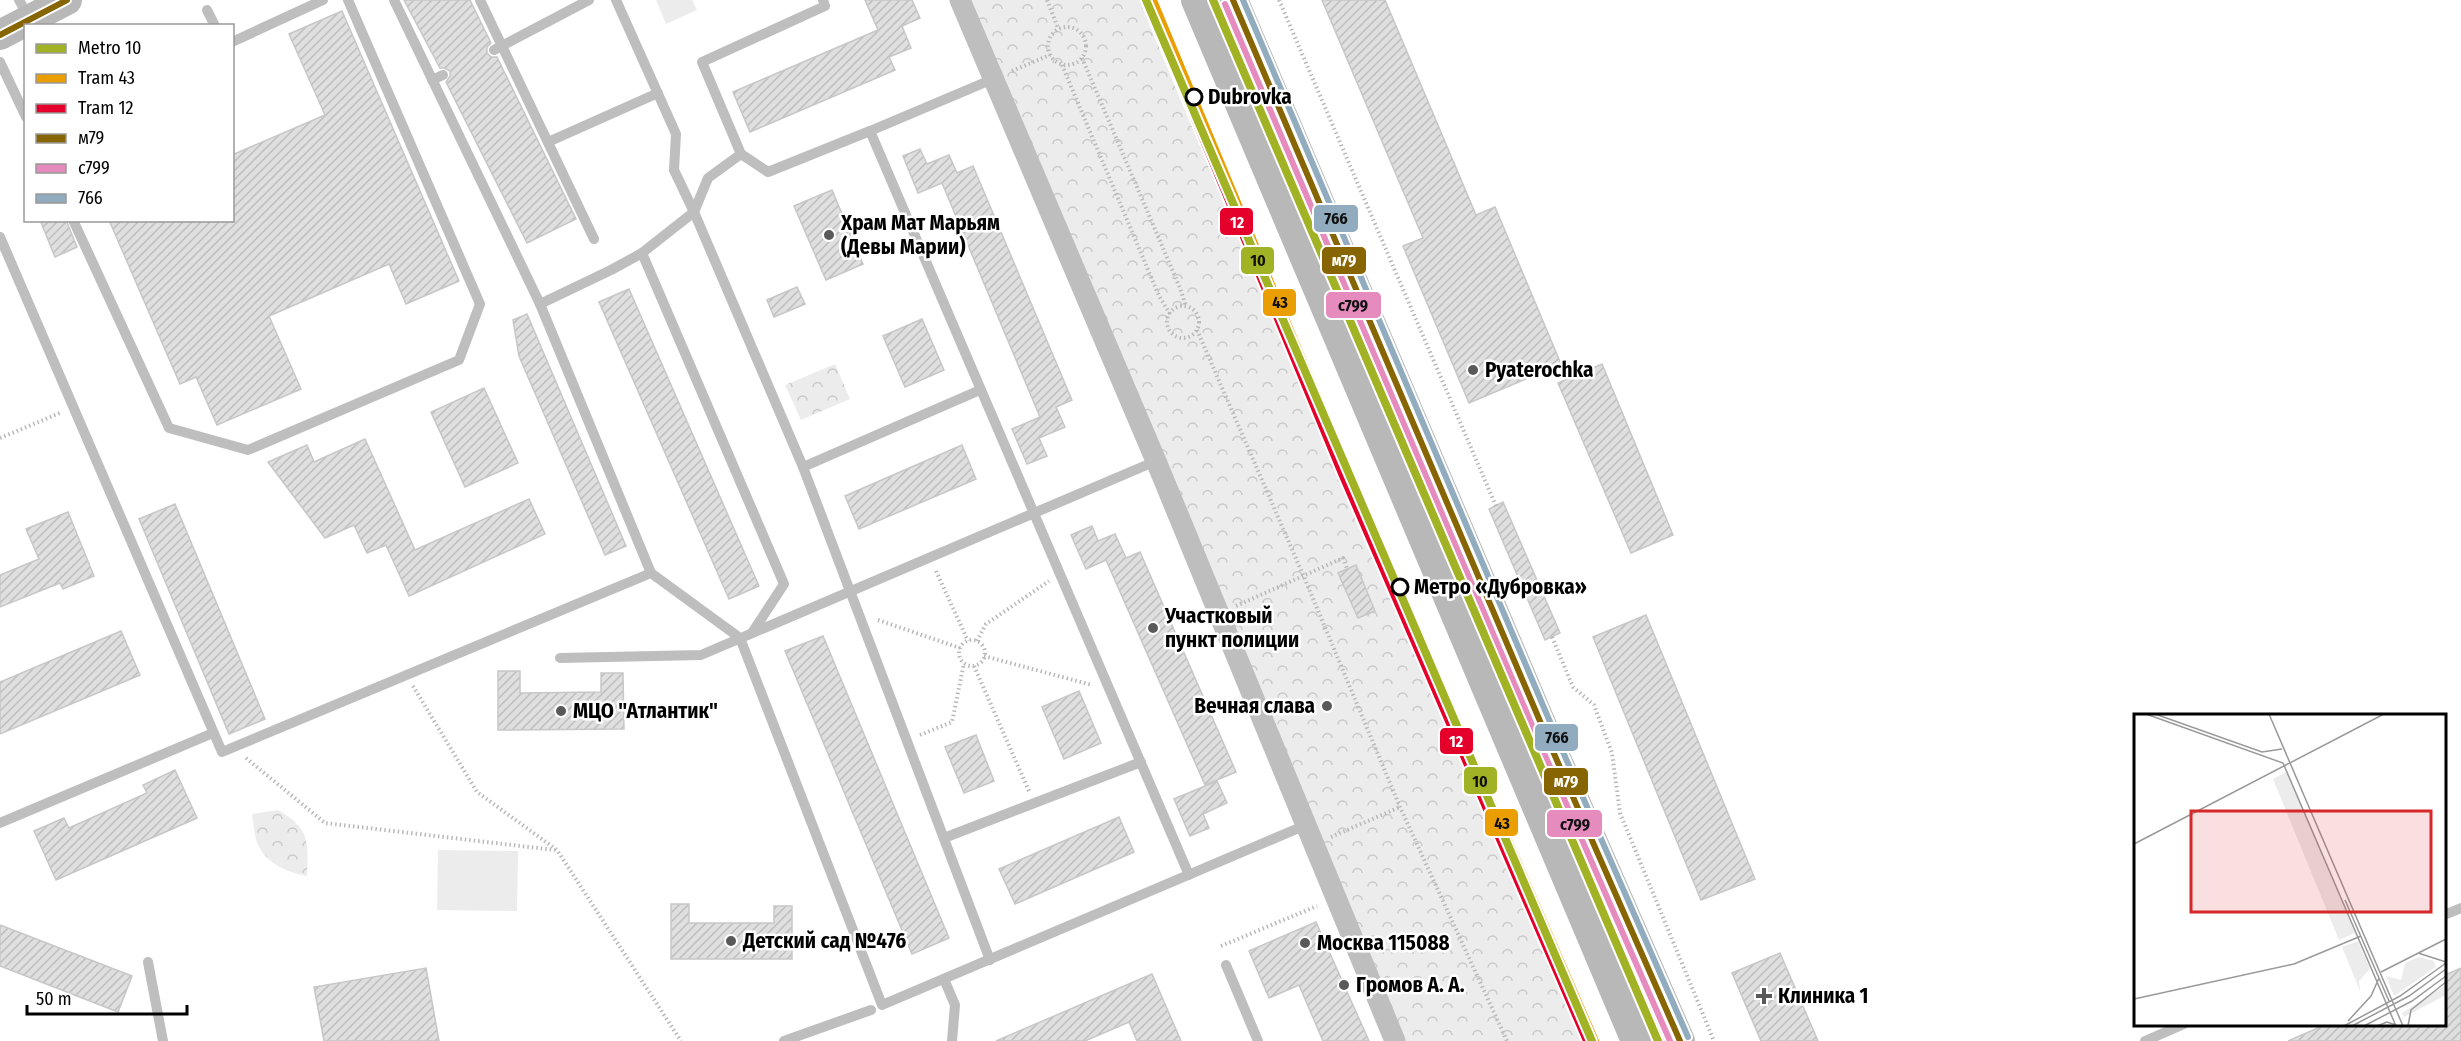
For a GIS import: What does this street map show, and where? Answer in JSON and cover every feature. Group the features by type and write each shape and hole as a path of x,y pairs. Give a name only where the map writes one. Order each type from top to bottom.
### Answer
{"main road":[{"path":"0,35 24,10 67,0"},
{"path":"1196,0 1636,1041"},
{"path":"1233,0 1553,751 1680,1041"}],"street":[{"path":"960,0 1156,461 1395,1041"}],"lane":[{"path":"234,41 324,0"},
{"path":"74,222 169,428 248,450 459,360 480,304 348,0"},
{"path":"394,0 540,304 651,573 740,638 882,1005 1189,875 1310,834"},
{"path":"480,0 498,48 548,142 594,239"},
{"path":"498,48 589,0"},
{"path":"616,0 676,134 674,170 803,467 990,960"},
{"path":"823,0 825,6 702,62 741,154 768,172 993,79"},
{"path":"207,10 214,24"},
{"path":"0,62 24,113"},
{"path":"432,80 443,75"},
{"path":"548,142 658,93"},
{"path":"870,131 1189,875"},
{"path":"540,304 642,253 694,212 708,178 741,154"},
{"path":"0,237 222,752 651,573"},
{"path":"642,253 784,584 751,634"},
{"path":"803,467 980,390"},
{"path":"560,658 701,655 1156,461"},
{"path":"0,824 213,733"},
{"path":"944,838 1141,762"},
{"path":"2446,915 2461,908"},
{"path":"148,962 163,1041"},
{"path":"1226,965 1258,1041"},
{"path":"944,979 955,1005 952,1041"},
{"path":"784,1041 871,1010"},
{"path":"2145,1041 2179,1026"}],"path":[{"path":"1047,0 1058,28"},
{"path":"1279,0 1496,506"},
{"path":"1170,314 1159,296 1062,65 1050,55 1048,40 1058,28 1074,27 1082,34 1086,44 1082,58 1186,306 1197,314 1199,322 1197,330 1190,336 1177,336 1168,326 1170,314 1177,308 1186,306"},
{"path":"993,79 1050,55"},
{"path":"1062,65 1073,64 1082,58"},
{"path":"1197,330 1400,807 1507,1041"},
{"path":"0,438 73,407"},
{"path":"930,558 968,641"},
{"path":"977,641 986,624 1060,574"},
{"path":"859,614 960,648"},
{"path":"1552,637 1573,687 1594,705 1612,753 1620,813 1714,1041"},
{"path":"907,741 952,722 964,663 959,653 960,648 968,641 977,641 983,648 982,661 974,666 964,663"},
{"path":"984,656 1110,690"},
{"path":"974,666 1034,803"},
{"path":"406,675 477,792 557,850 681,1041"},
{"path":"233,747 325,823 557,850"},
{"path":"1310,834 1400,807"},
{"path":"1221,946 1324,904"}],"green space":[{"path":"656,0 692,0 697,10 666,24"},
{"path":"970,0 1148,0 1594,1041 1401,1041"},
{"path":"835,364 850,399 801,420 785,385"},
{"path":"278,810 302,830 308,854 307,876 293,873 273,863 257,843 252,814"},
{"path":"438,850 518,851 517,911 437,910"}],"building":[{"path":"404,0 470,0 491,43 487,47 487,53 491,57 497,57 576,219 527,243 446,82 450,71 440,68"},
{"path":"865,0 912,0 920,18 902,26 911,48 889,57 895,70 750,132 733,92 878,30"},
{"path":"1322,0 1385,0 1476,215 1495,207 1561,364 1469,403 1403,246 1423,238"},
{"path":"342,11 459,281 406,304 389,264 269,316 301,389 217,425 196,377 180,384 110,222 234,222 234,154 325,115 289,34"},
{"path":"920,149 927,164 949,155 957,173 973,166 1072,400 1056,407 1065,427 1039,438 1047,456 1027,464 1012,429 1040,417 942,183 918,193 903,156"},
{"name":"Храм Мат Марьям (Девы Марии)","path":"832,190 863,264 826,280 794,206"},
{"path":"41,222 67,222 77,247 55,257"},
{"path":"797,287 805,304 774,317 767,300"},
{"path":"629,289 759,586 729,599 599,302"},
{"path":"527,314 626,546 605,555 519,356 513,320"},
{"path":"922,319 944,370 905,387 883,336"},
{"path":"1602,364 1673,535 1631,553 1558,383"},
{"path":"484,388 518,463 465,487 431,412"},
{"path":"365,439 415,550 529,499 545,534 409,596 386,545 367,553 354,525 325,538 268,462 307,445 314,462"},
{"path":"962,445 976,479 859,529 845,496"},
{"path":"1503,502 1560,633 1545,640 1489,509"},
{"path":"175,504 265,719 229,734 139,519"},
{"path":"68,512 94,576 63,589 60,583 0,607 0,575 39,559 26,529"},
{"path":"1092,526 1098,541 1115,534 1126,558 1140,552 1236,772 1205,785 1106,560 1086,569 1071,535"},
{"path":"1356,565 1375,611 1358,618 1338,573"},
{"path":"1646,615 1755,879 1701,900 1593,637"},
{"path":"121,631 140,675 0,734 0,682"},
{"path":"823,636 949,938 912,954 785,651"},
{"name":"МЦО \"Атлантик\"","path":"498,671 520,671 520,693 601,692 601,673 623,673 624,729 498,730"},
{"path":"1079,691 1101,743 1064,759 1042,707"},
{"path":"976,735 994,781 964,793 945,747"},
{"path":"175,770 197,818 56,880 34,831 64,818 69,828 147,793 143,785"},
{"path":"1217,781 1227,803 1203,814 1209,828 1190,836 1174,799"},
{"path":"1119,817 1134,852 1015,904 999,869"},
{"name":"Детский сад №476","path":"671,904 689,904 689,923 774,923 774,906 792,906 792,959 671,959"},
{"path":"1316,922 1369,1041 1323,1041 1299,985 1269,998 1249,951"},
{"path":"0,925 132,976 118,1012 0,966"},
{"path":"1780,953 1818,1041 1761,1041 1732,973"},
{"path":"426,968 439,1041 324,1041 314,987"},
{"path":"2461,968 2461,1041 2288,1041 2322,1026 2446,1026 2446,975"},
{"path":"1152,974 1181,1041 1137,1041 1129,1022 1085,1041 996,1041"}],"metro line":[{"name":"10","path":"1146,0 1592,1041"},
{"name":"10","path":"1213,0 1658,1041"}],"tram line":[{"name":"43","path":"1154,0 1350,472 1596,1041"},
{"name":"12","path":"1146,3 1342,476 1586,1041"}],"transit line":[{"name":"м79","path":"0,35 67,0"},
{"name":"м79","path":"1233,0 1548,740 1680,1041"},
{"name":"766","path":"1243,0 1556,736 1688,1037"},
{"name":"с799","path":"1225,4 1540,744 1670,1041"}],"place":[{"name":"Dubrovka","path":"1194,97"},
{"name":"Храм Мат Марьям (Девы Марии)","path":"829,235"},
{"name":"Pyaterochka","path":"1473,370"},
{"name":"Метро «Дубровка»","path":"1400,587"},
{"name":"Участковый пункт полиции","path":"1153,628"},
{"name":"Вечная слава","path":"1327,706"},
{"name":"МЦО \"Атлантик\"","path":"561,711"},
{"name":"Детский сад №476","path":"731,941"},
{"name":"Москва 115088","path":"1305,943"},
{"name":"Громов А. А.","path":"1344,985"},
{"name":"Клиника 1","path":"1764,996"}]}
